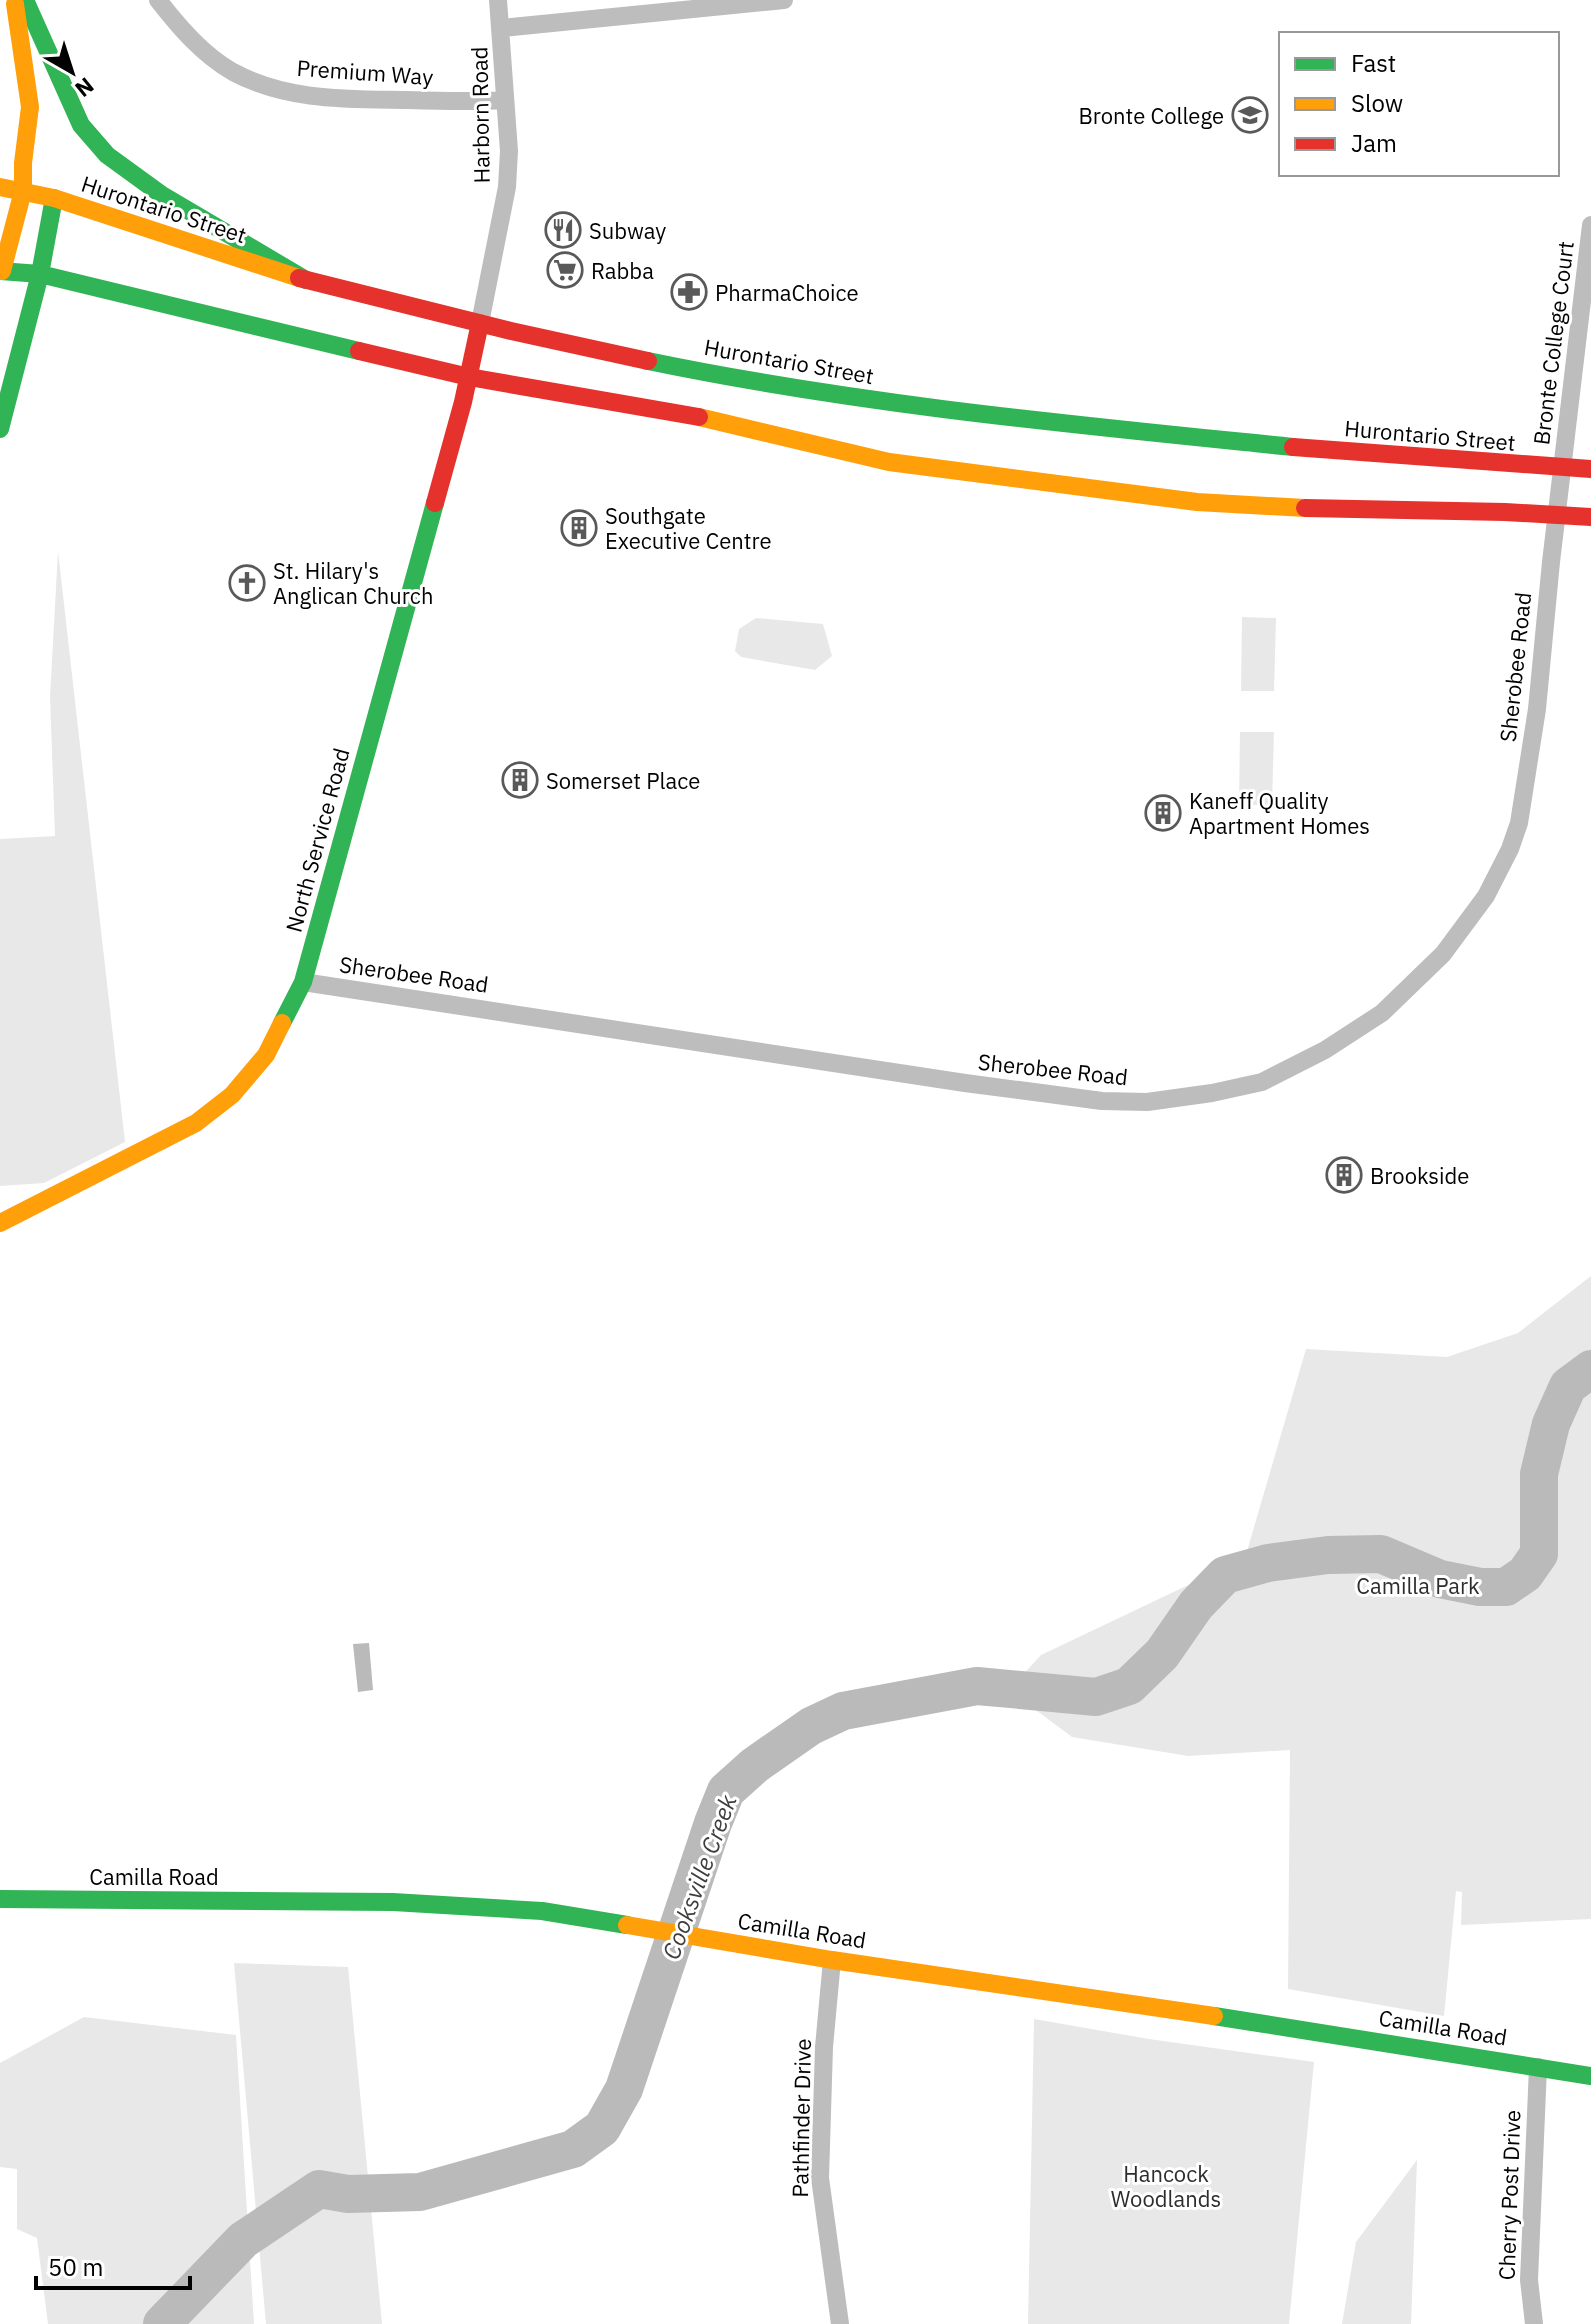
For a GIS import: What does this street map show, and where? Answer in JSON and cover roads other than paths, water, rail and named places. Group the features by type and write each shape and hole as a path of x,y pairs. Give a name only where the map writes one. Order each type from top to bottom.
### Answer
{"main road":[{"path":"15,0 30,107 23,191 1,271 40,274 469,377 721,421 889,462 1197,502 1286,508 1591,517"},
{"path":"25,0 81,125 107,155 162,195 306,280"},
{"name":"Hurontario Street","path":"0,187 54,198 306,280 566,344 717,374 899,404 1337,452 1591,469"},
{"path":"0,429 40,274 54,198"},
{"name":"North Service Road","path":"0,1223 196,1123 232,1095 266,1055 303,982 469,377 480,323"},
{"name":"Camilla Road","path":"0,1899 393,1902 542,1911 832,1960 1369,2039 1591,2076"}],"street":[{"name":"Premium Way","path":"158,0 195,42 232,72 304,97 464,102 505,100"},
{"name":"Harborn Road","path":"480,323 507,187 509,151 498,0"},
{"path":"502,28 784,0"},
{"name":"Bronte College Court","path":"1562,468 1591,225"},
{"name":"Sherobee Road","path":"303,982 1090,1100 1147,1102 1262,1082 1325,1050 1394,1003 1443,954 1468,923 1498,872 1519,823 1537,709 1562,468"},
{"name":"Pathfinder Drive","path":"832,1960 824,2047 820,2178 840,2324"},
{"name":"Cherry Post Drive","path":"1534,2324 1529,2280 1538,2067"}],"waterway":[{"name":"Cooksville Creek","path":"162,2324 243,2240 319,2189 348,2194 420,2192 573,2149 602,2128 624,2089 726,1791 755,1765 811,1726 843,1711 977,1686 1096,1697 1129,1686 1162,1654 1196,1605 1225,1575 1268,1563 1328,1555 1381,1554 1440,1579 1480,1587 1506,1587 1525,1574 1539,1554 1539,1474 1551,1424 1568,1386 1591,1369"}],"place":[{"name":"Bronte College","path":"1250,115"},
{"name":"Subway","path":"563,230"},
{"name":"Rabba","path":"565,270"},
{"name":"PharmaChoice","path":"689,292"},
{"name":"Southgate Executive Centre","path":"579,528"},
{"name":"St. Hilary's Anglican Church","path":"247,583"},
{"name":"Somerset Place","path":"520,780"},
{"name":"Kaneff Quality Apartment Homes","path":"1163,813"},
{"name":"Brookside","path":"1344,1175"}],"park label":[{"name":"Camilla Park","path":"1418,1585"},
{"name":"Hancock Woodlands","path":"1166,2186"}]}
